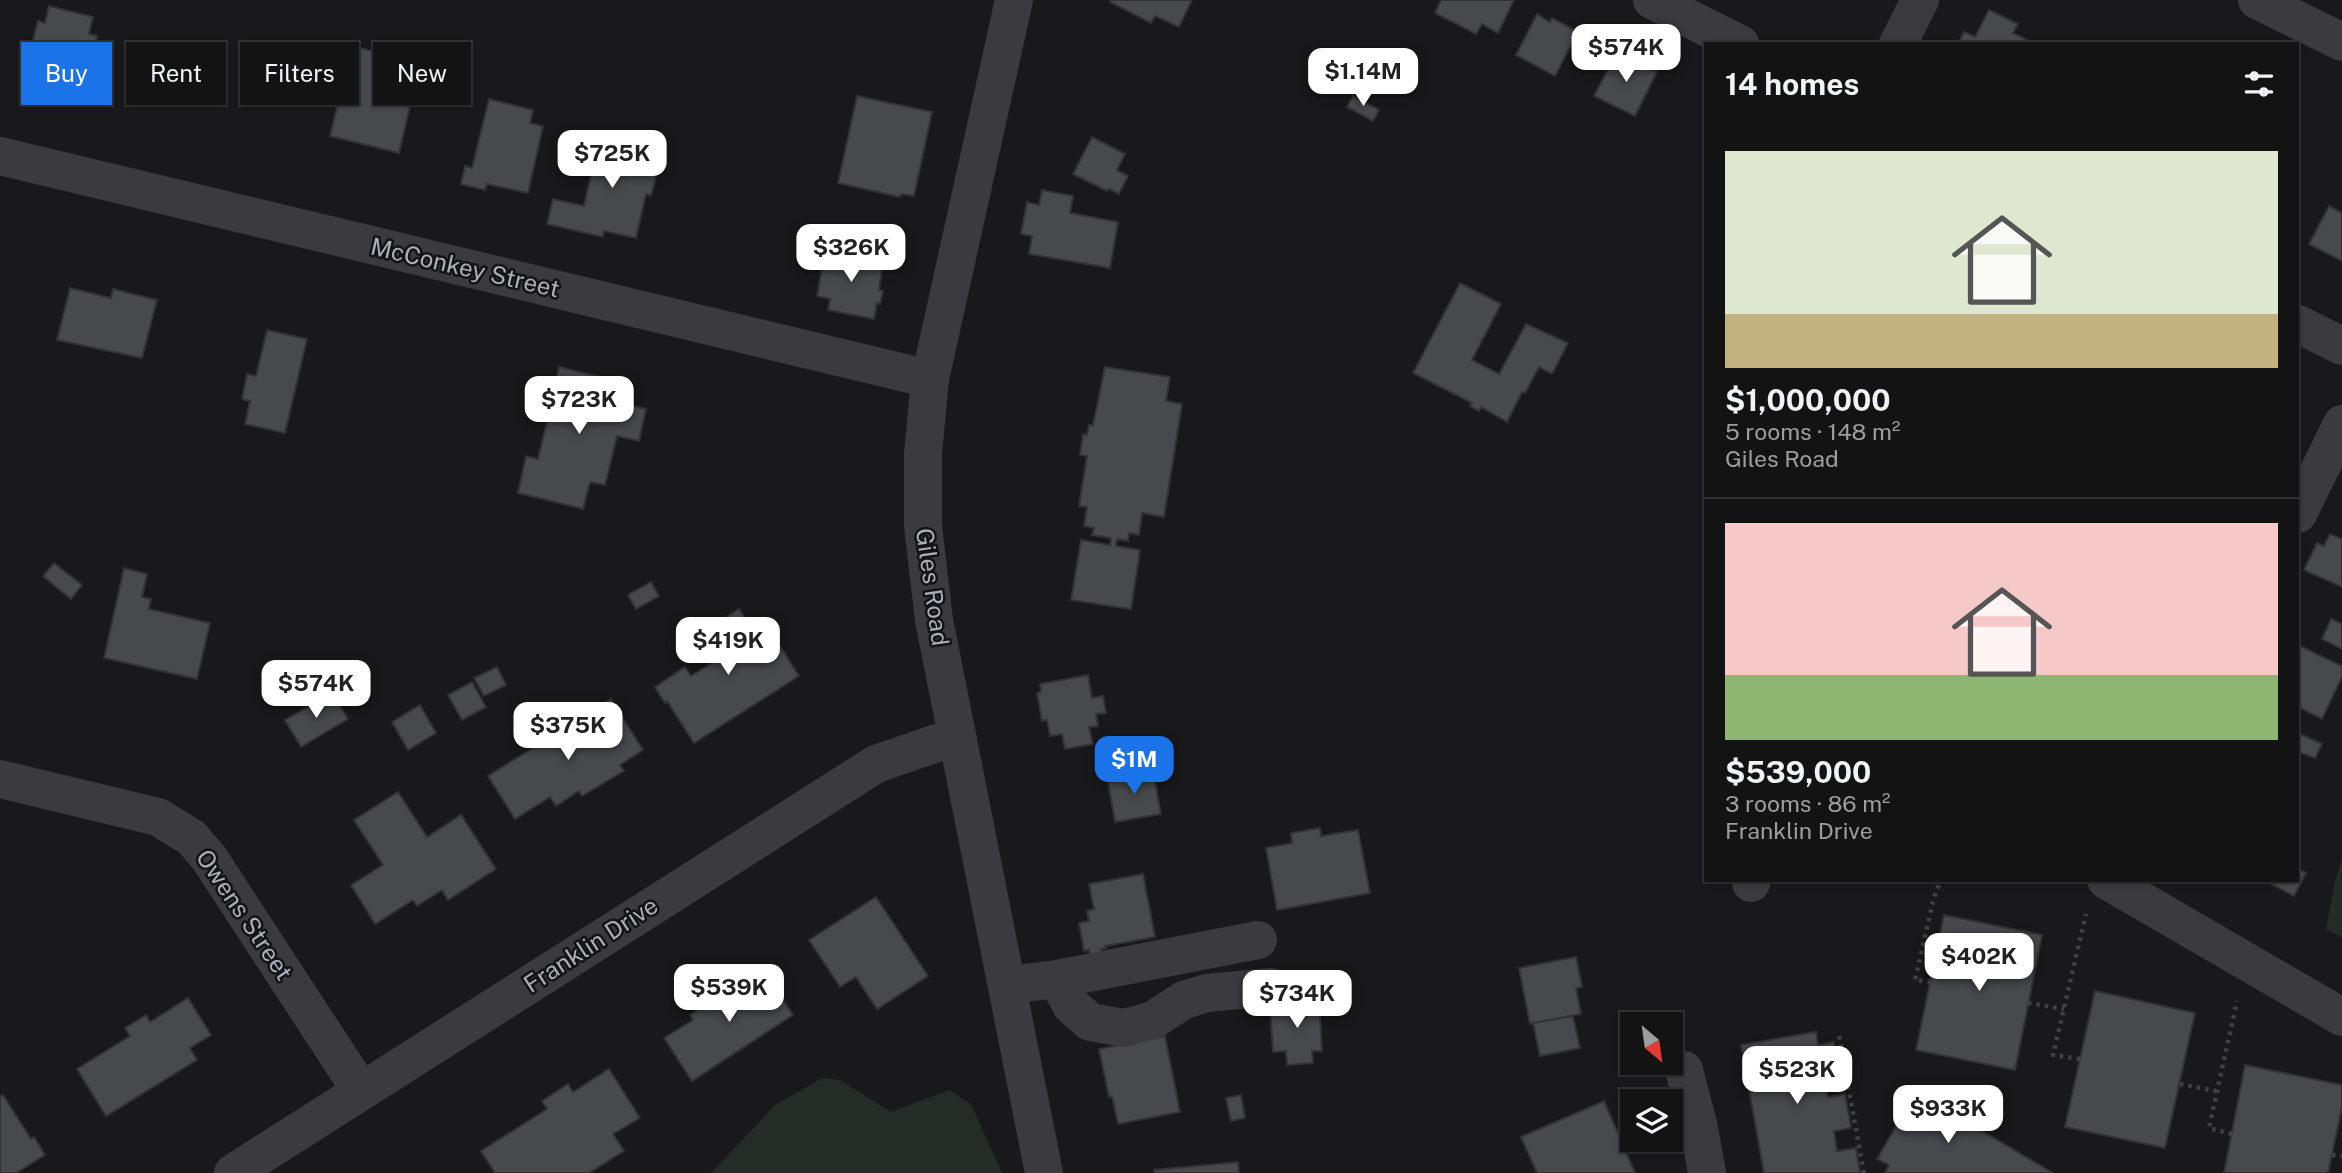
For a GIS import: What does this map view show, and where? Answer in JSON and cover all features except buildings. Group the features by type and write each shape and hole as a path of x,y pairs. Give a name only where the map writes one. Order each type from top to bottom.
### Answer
{"street":[{"name":"Giles Road","path":"1014,0 930,379 923,466 924,553 934,621 1044,1173"},
{"path":"1652,0 1736,42"},
{"path":"1899,42 1920,0"},
{"path":"2257,0 2342,42"},
{"name":"McConkey Street","path":"0,156 930,379"},
{"path":"2299,324 2342,346"},
{"path":"2299,511 2342,424"},
{"name":"Franklin Drive","path":"233,1173 876,764 937,743 958,739"},
{"name":"Owens Street","path":"0,779 158,817 191,838 209,858 361,1091"},
{"path":"2112,882 2342,1017"},
{"path":"1008,985 1057,979 1258,940"},
{"path":"1156,960 1184,1000"},
{"path":"1057,979 1071,1005 1090,1022 1125,1028 1153,1020 1184,1000 1207,993 1271,988"},
{"path":"1684,1070 1707,1173"}],"path":[{"path":"1931,982 1915,980 1934,897 1940,882"},
{"path":"2080,1059 2053,1055 2084,919"},
{"path":"2028,1003 2064,1009"},
{"path":"2232,1134 2209,1128 2235,1005"},
{"path":"1839,1036 1864,1173"},
{"path":"2179,1084 2216,1091"},
{"path":"2332,1155 2342,1156"}],"shaded area":[{"path":"2342,859 2342,938 2326,929"},
{"path":"822,1078 840,1080 891,1112 949,1090 971,1104 1002,1173 711,1173 774,1106"}]}
